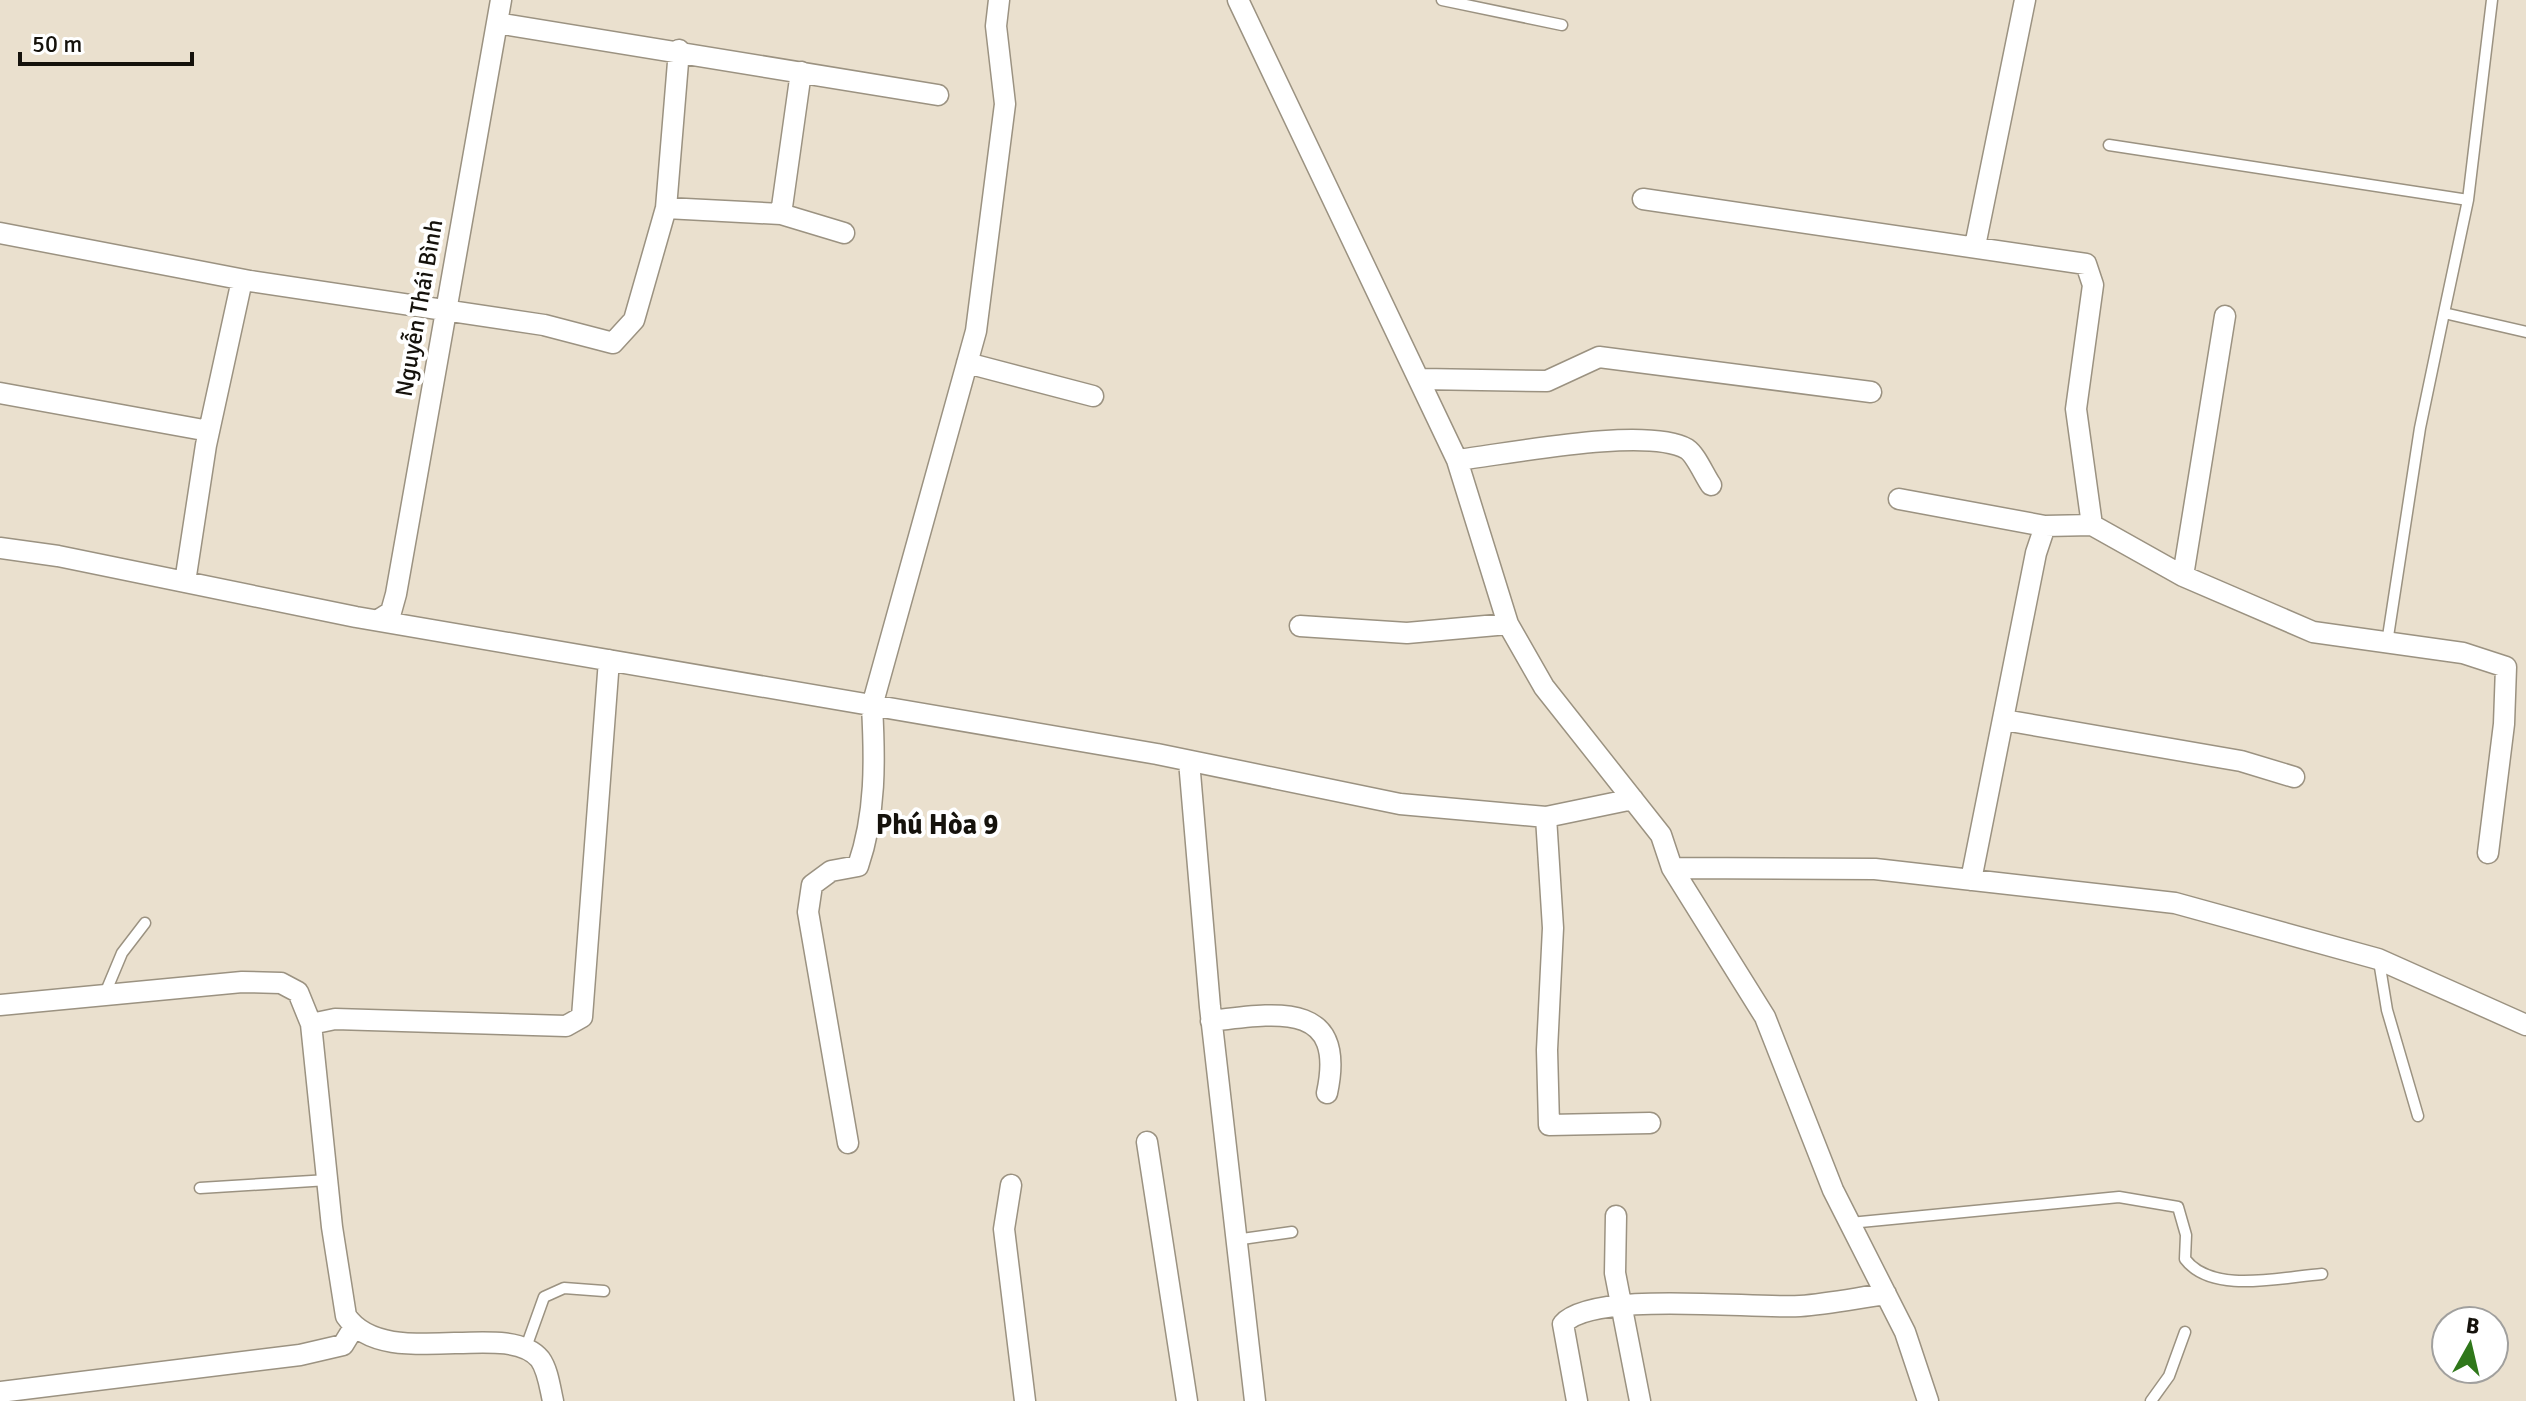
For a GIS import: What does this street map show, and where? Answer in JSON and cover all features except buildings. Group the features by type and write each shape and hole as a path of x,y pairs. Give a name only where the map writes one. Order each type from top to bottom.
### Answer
{"street":[{"name":"Nguyễn Thái Bình","path":"380,619 391,612 396,594 501,0"},
{"path":"848,1143 808,912 812,885 831,871 858,866 866,843 876,769 872,706 976,331 1005,104 996,26 999,0"},
{"path":"1238,0 1457,460 1508,624 1544,687 1661,835 1672,868 1765,1017 1850,1223 1905,1332 1928,1401"},
{"path":"1975,246 2025,0"},
{"path":"497,23 679,50 938,95"},
{"path":"0,233 242,280 544,325 613,343 634,320 666,208 679,50"},
{"path":"781,214 801,72"},
{"path":"1643,199 2086,264 2093,285 2076,409 2092,525"},
{"path":"666,208 781,214 844,233"},
{"path":"185,582 209,431 242,280"},
{"path":"2183,576 2225,316"},
{"path":"1421,379 1547,381 1599,357 1871,392"},
{"path":"967,363 1093,396"},
{"path":"0,393 209,431"},
{"path":"1457,460 1605,442 1658,440 1689,450 1711,485"},
{"path":"1899,499 2045,526 2092,525 2183,576 2313,632 2463,653 2506,667 2504,724 2488,853"},
{"path":"1971,880 2036,553 2045,526"},
{"path":"0,548 356,617 1189,761 1400,804 1546,817 1633,799"},
{"path":"1300,626 1407,633 1508,624"},
{"path":"311,1024 335,1019 566,1026 582,1017 609,660"},
{"path":"2004,720 2241,761 2294,777"},
{"path":"1189,761 1211,1021 1255,1401"},
{"path":"1546,817 1553,928 1547,1050 1549,1125 1650,1123"},
{"path":"1672,868 1875,869 2175,903 2378,959 2526,1025"},
{"path":"0,1005 242,982 281,983 298,992 311,1024 340,1294 346,1316 354,1327 369,1338 405,1343 498,1345 525,1350 543,1362 553,1401"},
{"path":"1211,1021 1270,1014 1306,1018 1324,1034 1332,1069 1327,1093"},
{"path":"1147,1142 1187,1401"},
{"path":"1011,1185 1004,1229 1025,1401"},
{"path":"1616,1216 1615,1273 1640,1401"},
{"path":"1577,1401 1563,1324 1572,1314 1622,1306 1800,1306 1886,1294"},
{"path":"0,1392 300,1355 343,1345 354,1327"}],"lane":[{"path":"1442,0 1562,25"},
{"path":"2387,643 2420,428 2468,200 2492,0"},
{"path":"2109,145 2468,200"},
{"path":"2444,313 2526,332"},
{"path":"103,997 122,953 145,923"},
{"path":"2378,959 2387,1010 2418,1116"},
{"path":"200,1188 328,1180"},
{"path":"1850,1223 2119,1197 2178,1207 2186,1235 2185,1259 2195,1273 2222,1280 2322,1274"},
{"path":"1235,1240 1292,1232"},
{"path":"525,1350 544,1297 564,1288 604,1291"},
{"path":"2151,1401 2169,1376 2185,1332"}],"district":[{"name":"Phú Hòa 9","path":"937,824"}]}
